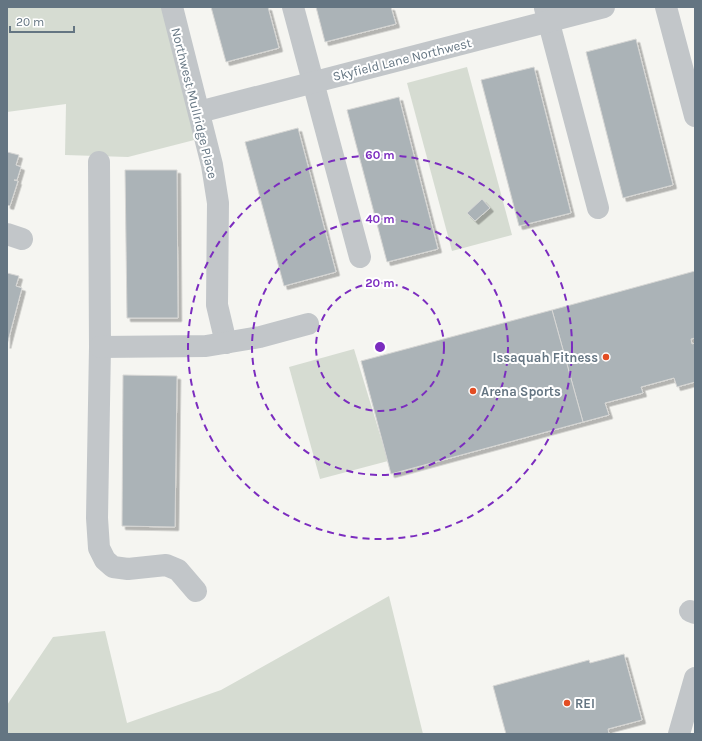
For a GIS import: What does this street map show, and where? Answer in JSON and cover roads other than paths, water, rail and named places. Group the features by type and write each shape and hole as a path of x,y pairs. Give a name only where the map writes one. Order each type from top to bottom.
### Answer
{"street":[{"name":"Northwest Mullridge Place","path":"172,7 200,112 212,165 218,203 217,305 226,343"},
{"path":"293,7 360,256"},
{"name":"Skyfield Lane Northwest","path":"200,112 314,82 547,14 604,7"},
{"path":"666,7 695,116"},
{"path":"547,14 598,208"},
{"path":"99,162 99,548 105,560 114,567 128,569 166,565 178,570 196,591"},
{"path":"100,347 206,346 226,343 308,324"},
{"path":"679,734 695,678"}],"place":[{"name":"Issaquah Fitness","path":"606,357"},
{"name":"Arena Sports","path":"473,391"},
{"name":"REI","path":"567,703"}]}
